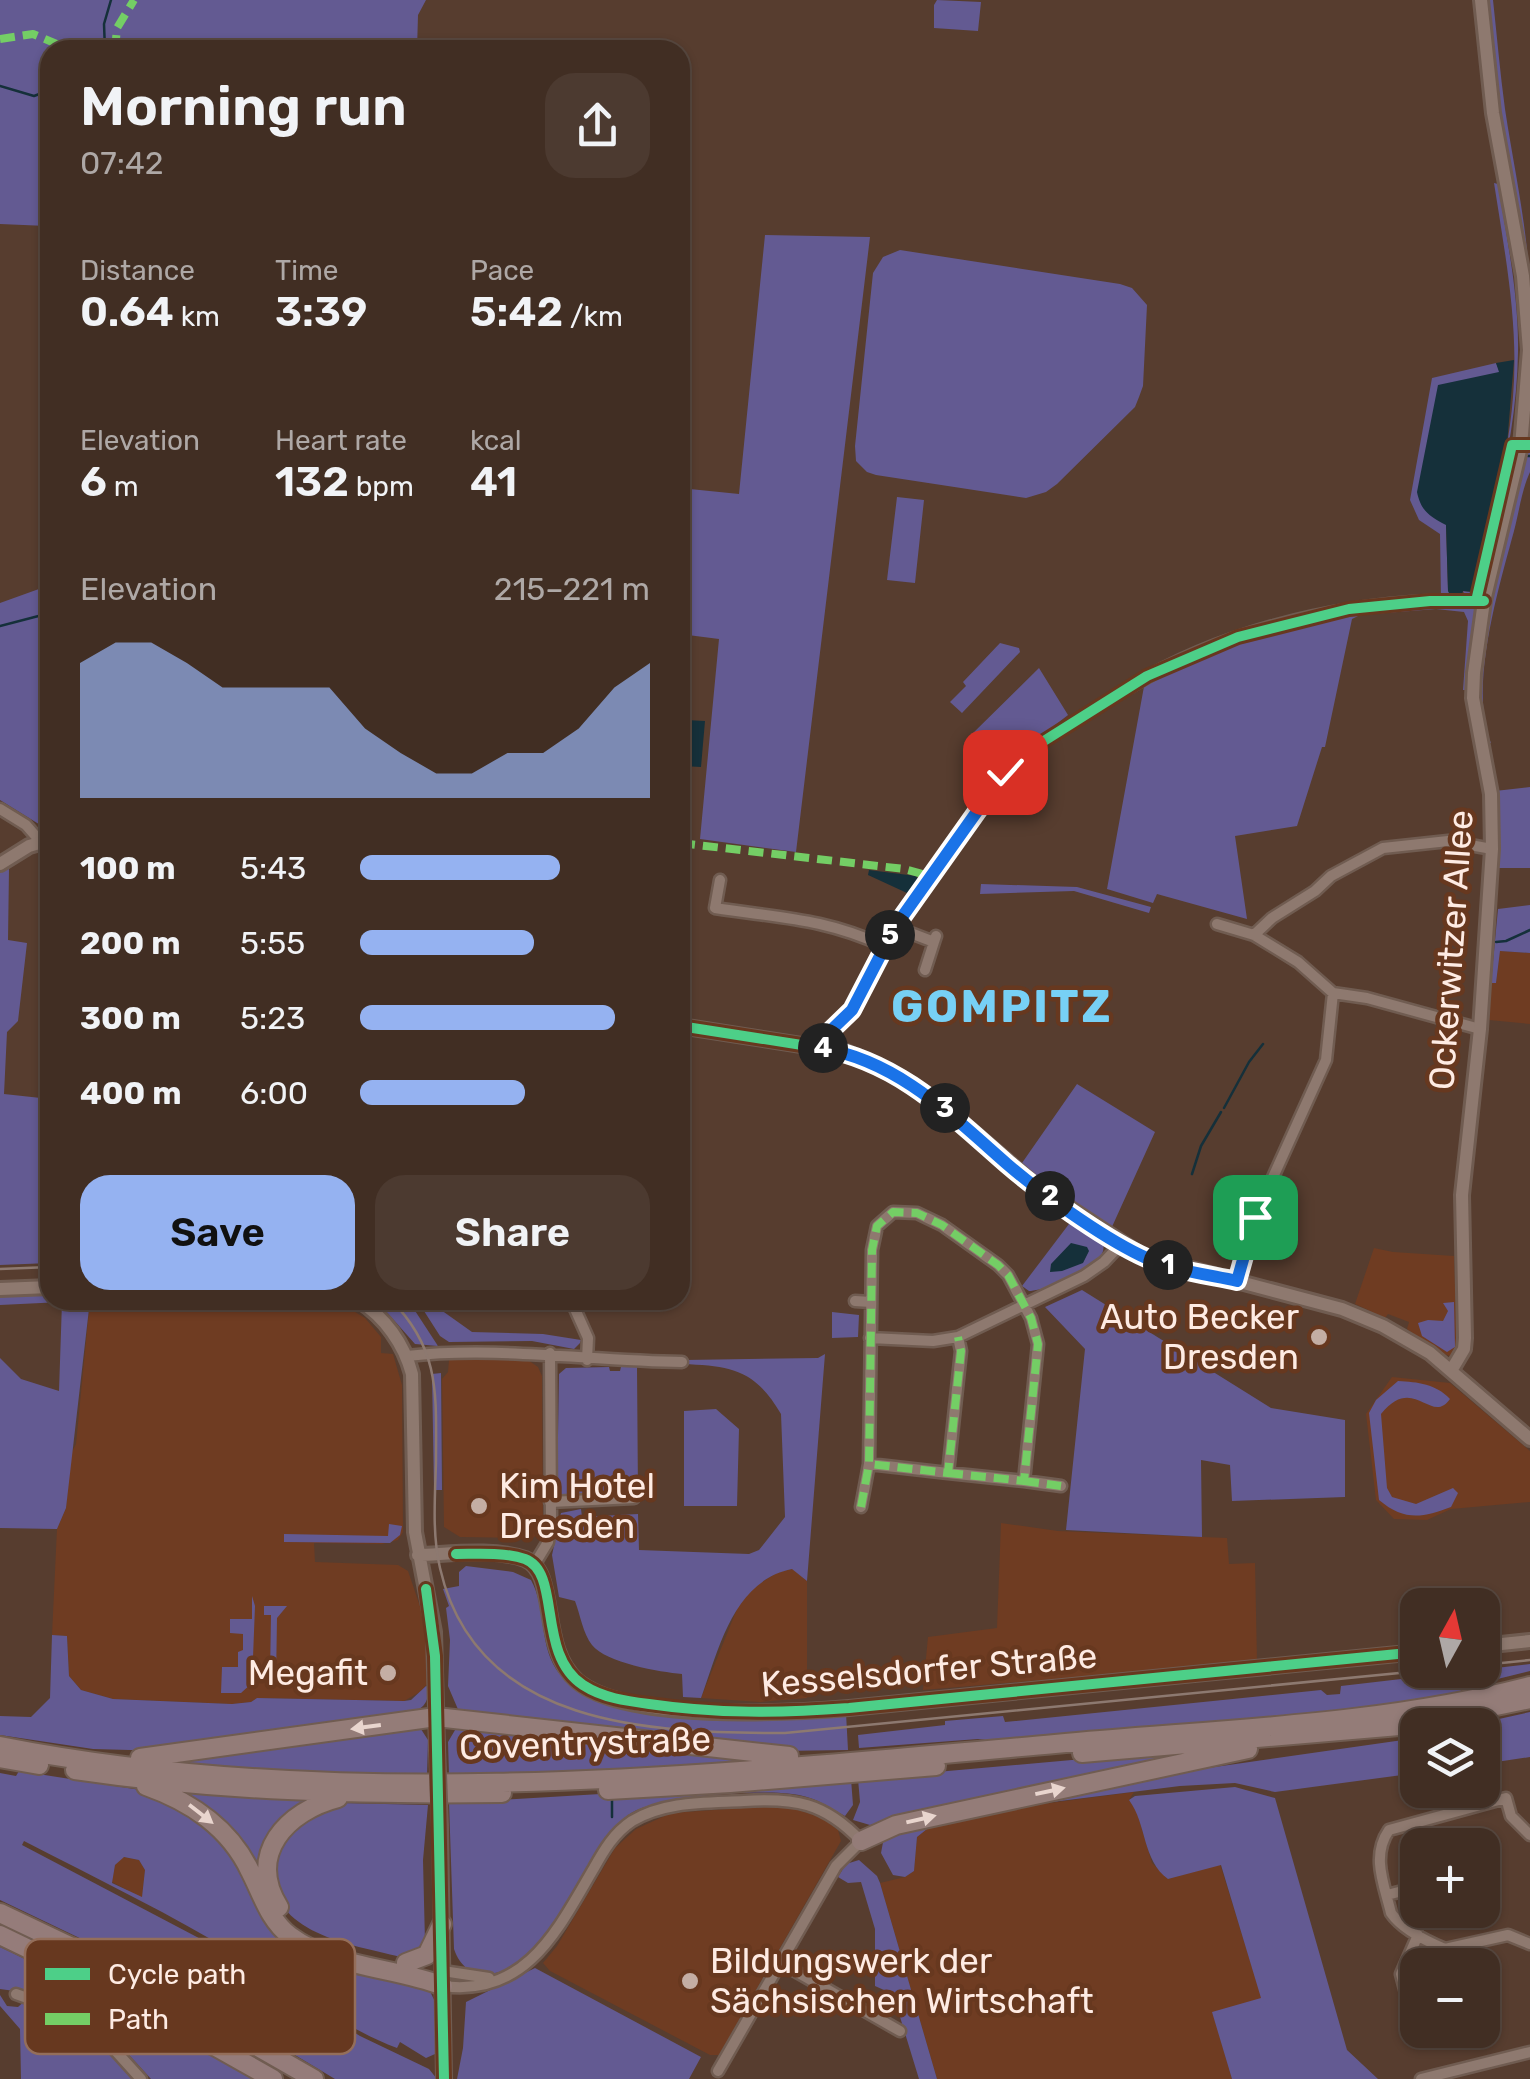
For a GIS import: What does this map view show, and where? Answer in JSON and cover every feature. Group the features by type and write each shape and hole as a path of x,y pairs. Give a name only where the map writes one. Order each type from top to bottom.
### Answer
{"highway":[{"name":"Coventrystraße","path":"0,1746 108,1769 304,1779 533,1781 848,1760 1414,1712 1530,1686"},
{"path":"0,1758 237,1788 520,1793 730,1784 1304,1735 1430,1722 1530,1699"},
{"path":"108,1769 436,1717 748,1754 848,1760"},
{"path":"861,1841 896,1825 1304,1735"},
{"path":"108,1769 175,1797 208,1817 240,1855 272,1916 294,1939"},
{"path":"321,1939 288,1920 272,1891 269,1862 284,1827 306,1808 356,1793"},
{"path":"0,1913 55,1939"},
{"path":"406,1963 428,1955 442,1924"},
{"path":"0,1936 25,1948"},
{"path":"355,1950 406,1963 443,1979"},
{"path":"355,1960 443,1979"},
{"path":"229,2054 273,2079"},
{"path":"270,2054 314,2079"}],"street":[{"name":"Ockerwitzer Allee","path":"1451,1371 1464,1349 1465,1338 1462,1195 1480,1029 1492,849 1491,794 1473,698 1484,601 1521,446 1529,350 1523,276 1494,113 1481,0"},
{"path":"1130,686 1184,658 1294,620 1365,607 1484,601"},
{"path":"821,1048 822,1039 852,1010 895,927 1005,772"},
{"path":"0,809 40,837"},
{"path":"1254,935 1331,876 1383,848 1448,841 1492,849"},
{"path":"0,864 40,844"},
{"path":"720,880 715,908 808,920 848,929 884,946"},
{"path":"1217,924 1254,935 1298,962 1333,993 1367,998 1480,1029"},
{"path":"895,927 935,939 925,970"},
{"path":"1237,1281 1255,1217 1326,1060 1333,993"},
{"path":"690,1028 860,1057 905,1080 948,1111 1024,1177 1121,1244 1165,1264 1350,1312 1384,1326 1413,1340 1530,1439"},
{"path":"861,1506 869,1464 872,1250 877,1226 893,1212 905,1210 942,1225 998,1265 1025,1306 1038,1344 1024,1481"},
{"path":"870,1338 933,1341 958,1337 1084,1276 1121,1244"},
{"path":"0,1289 40,1287"},
{"path":"855,1301 870,1302"},
{"path":"370,1310 384,1321 407,1356 413,1379 418,1555 434,1632 444,2079"},
{"path":"575,1310 588,1338 587,1360"},
{"path":"948,1473 961,1351 958,1337"},
{"path":"407,1356 450,1352 550,1353 587,1360 682,1362"},
{"path":"418,1555 504,1555 534,1565 548,1542 550,1353"},
{"path":"869,1464 1061,1486"},
{"path":"550,1502 634,1498"},
{"name":"Kesselsdorfer Straße","path":"534,1565 542,1573 558,1654 582,1684 612,1698 714,1712 773,1714 848,1708 1400,1654"},
{"path":"1500,1644 1530,1641"},
{"path":"1530,1835 1511,1816 1506,1798 1389,1830 1378,1857 1395,1920 1418,1935 1445,1949 1508,1934 1530,1944"},
{"path":"443,1979 505,1976 533,1960 549,1944 615,1836 630,1823 654,1811 687,1804 793,1801 833,1815 861,1841 836,1866 715,2070 733,2079"},
{"path":"1387,1895 1400,1892"},
{"path":"1412,1948 1418,1935"},
{"path":"781,1964 900,2031"},
{"path":"16,1994 25,1998"},
{"path":"1421,2079 1530,2052"},
{"path":"119,2054 142,2079"}],"shaded area":[{"path":"0,0 426,0 418,15 417,40 40,40 40,226 0,224"},
{"path":"937,0 981,2 978,31 934,28"},
{"path":"1486,0 1493,0 1505,109 1525,230 1530,304 1498,109"},
{"path":"1494,183 1498,184 1514,289 1517,383 1497,504 1475,594 1466,598 1463,591 1473,592 1497,495 1513,397 1513,316"},
{"path":"765,235 870,237 796,852 700,839 719,639 690,635 690,489 739,494"},
{"path":"900,250 1120,284 1132,288 1147,305 1143,386 1135,407 1046,492 1026,498 876,475 856,461 873,273 883,257"},
{"path":"1496,363 1500,372 1446,525 1451,597 1441,599 1440,534 1419,520 1410,500 1432,378"},
{"path":"1530,449 1530,472 1488,637 1483,695 1491,743 1486,743 1479,700 1482,637 1524,454"},
{"path":"897,497 924,500 915,583 887,580"},
{"path":"40,589 40,825 0,800 0,603"},
{"path":"1431,604 1476,610 1467,690 1463,690 1468,621 1464,612 1436,609 1360,615 1352,619 1325,747 1297,826 1235,836 1247,919 1157,894 1153,903 1107,889 1145,681 1218,649 1293,624 1356,610"},
{"path":"1000,643 1019,648 1020,652 962,713 950,702 966,686 963,682"},
{"path":"1039,668 1068,715 999,769 968,738"},
{"path":"1530,787 1530,868 1496,868 1495,791"},
{"path":"9,869 8,940 27,943 18,1021 7,1032 4,1094 40,1098 40,1263 0,1265 0,871"},
{"path":"981,884 1077,887 1151,907 1149,913 1074,891 980,894"},
{"path":"1530,905 1530,953 1500,951 1496,983 1491,983 1498,909"},
{"path":"1500,951 1530,953 1530,1024 1489,1020 1491,983 1496,983"},
{"path":"1077,1084 1155,1132 1111,1229 1041,1185 930,1091 932,1087 1022,1163"},
{"path":"1072,1220 1098,1236 1103,1244 1102,1253 1075,1276 1029,1291 1022,1286"},
{"path":"1374,1248 1454,1256 1457,1351 1450,1356 1441,1353 1407,1329 1409,1322 1388,1314 1385,1318 1355,1304"},
{"path":"1082,1290 1271,1408 1345,1420 1345,1497 1232,1501 1230,1465 1201,1460 1202,1537 1066,1530 1085,1349 1045,1307"},
{"path":"40,1291 40,1303 0,1305 0,1293"},
{"path":"1454,1302 1455,1347 1447,1352 1422,1336 1418,1323 1443,1321 1448,1311 1443,1303"},
{"path":"62,1310 89,1310 66,1508 57,1529 0,1528 0,1358 21,1379 59,1391"},
{"path":"89,1310 352,1310 365,1318 381,1337 381,1353 393,1354 402,1385 403,1532 398,1540 382,1544 314,1543 315,1562 398,1565 408,1571 426,1624 428,1683 404,1701 257,1698 232,1704 113,1699 81,1690 69,1676 67,1636 52,1635 57,1529 66,1508 71,1454 76,1444"},
{"path":"385,1310 415,1310 438,1346 415,1344"},
{"path":"423,1310 441,1310 472,1332 543,1334 581,1340 574,1349 532,1341 449,1342 440,1336"},
{"path":"832,1312 859,1315 858,1337 832,1338"},
{"path":"825,1354 807,1581 792,1569 755,1587 731,1620 701,1698 683,1697 682,1674 634,1666 599,1651 586,1635 575,1601 559,1597 552,1555 561,1513 581,1509 582,1517 638,1514 639,1550 749,1554 759,1550 785,1517 781,1414 751,1379 728,1369 683,1364 684,1360 818,1358"},
{"path":"525,1358 538,1367 542,1376 543,1528 533,1538 460,1537 444,1527 442,1379 448,1372 449,1360"},
{"path":"609,1367 610,1371 620,1371 621,1367 637,1367 638,1496 557,1496 559,1374 566,1368"},
{"path":"441,1373 442,1490 434,1490 432,1374"},
{"path":"1392,1377 1450,1383 1530,1451 1530,1502 1451,1509 1427,1520 1394,1519 1376,1500 1366,1414"},
{"path":"1398,1381 1426,1385 1450,1399 1436,1407 1403,1398 1381,1414 1387,1488 1392,1497 1416,1504 1453,1488 1458,1493 1451,1507 1431,1514 1397,1512 1379,1500 1369,1413 1376,1400"},
{"path":"716,1409 739,1429 737,1506 684,1506 684,1411"},
{"path":"1001,1523 1058,1531 1227,1538 1229,1564 1255,1563 1257,1662 923,1690 928,1637 997,1628"},
{"path":"389,1524 402,1526 400,1535 390,1543 284,1542 284,1534 388,1536"},
{"path":"466,1566 513,1572 531,1580 551,1659 577,1689 609,1703 691,1715 846,1713 848,1750 780,1751 460,1714 448,1686 449,1606 443,1589 459,1586 459,1572"},
{"path":"793,1569 807,1581 807,1698 760,1702 701,1698 739,1604 751,1589 778,1572"},
{"path":"252,1596 255,1606 252,1683 241,1693 221,1693 222,1667 238,1667 238,1652 243,1650 243,1634 230,1633 230,1619 252,1619"},
{"path":"264,1606 287,1606 277,1618 276,1681 272,1687 263,1682 263,1677 270,1676 271,1615 264,1615"},
{"path":"52,1635 67,1636 69,1676 81,1690 113,1699 232,1704 257,1698 404,1701 429,1687 424,1705 408,1715 167,1751 93,1749 0,1735 0,1716 31,1717 50,1698"},
{"path":"1530,1664 1530,1671 1500,1678 1500,1667"},
{"path":"1400,1679 1400,1688 1461,1688 1460,1697 1416,1703 995,1741 859,1748 858,1735 945,1725 945,1721 1003,1716 1005,1722 1321,1690 1327,1695 1340,1694 1341,1686"},
{"path":"1530,1712 1530,1757 1500,1761 1500,1719"},
{"path":"458,1725 780,1761 449,1775 448,1742"},
{"path":"419,1726 428,1740 427,1776 261,1771 143,1759"},
{"path":"1400,1740 1400,1775 1275,1792 1235,1783 1180,1786 1020,1806 1208,1768"},
{"path":"1239,1745 870,1825 853,1820 860,1802 858,1779"},
{"path":"19,1771 147,1791 220,1835 276,1930 299,1939 210,1939 24,1841 22,1845 201,1939 82,1939 0,1900 0,1773 16,1776","holes":["124,1857 139,1860 145,1870 142,1897 112,1883 115,1865"]},
{"path":"851,1779 853,1805 845,1816 812,1799 783,1793 710,1795 640,1809 627,1816 602,1843 534,1952 510,1968 483,1974 461,1963 454,1949 449,1803"},
{"path":"165,1786 320,1797 277,1830 269,1893 286,1922 310,1939 289,1929 253,1867"},
{"path":"1235,1787 1275,1798 1347,2050 1378,2079 1232,2079 1212,2012 1261,1998 1221,1865 1168,1879 1153,1862 1129,1800 1135,1796"},
{"path":"1134,1792 1129,1800 1136,1809 1152,1863 1168,1879 1220,1864 1262,1999 1213,2013 1232,2079 937,2079 880,1883 914,1871 917,1837 932,1825 1020,1807"},
{"path":"341,1803 428,1805 422,1948 404,1958 355,1945 355,1939 334,1939 298,1922 283,1907 275,1888 274,1864 294,1822"},
{"path":"772,1806 823,1818 838,1830 841,1841 719,2055 710,2055 550,1971 543,1963 615,1848 636,1829 671,1813"},
{"path":"932,1825 917,1837 914,1871 905,1877 893,1875 881,1853 884,1837"},
{"path":"123,1857 139,1860 145,1870 142,1898 112,1882 115,1865"},
{"path":"859,1860 880,1883 937,2079 919,2079 893,1994 875,1986 875,1929 861,1882 848,1883 838,1877 846,1864"},
{"path":"0,1947 25,1959 25,1992 0,1989"},
{"path":"355,1953 420,1970 355,1955"},
{"path":"355,1960 429,1989 435,2002 435,2054 426,2058 400,2042 397,2048 356,2029"},
{"path":"535,1968 701,2057 689,2079 457,2079 466,2002"},
{"path":"0,1995 7,2006 18,2007 25,2001 25,2054 111,2054 133,2079 21,2079 20,2029 0,2006"},
{"path":"355,2033 429,2069 437,2079 335,2079 293,2054 355,2054"},
{"path":"128,2054 208,2054 253,2079 151,2079"}],"water":[{"path":"1514,360 1507,445 1473,592 1463,591 1461,597 1451,597 1446,525 1427,512 1417,492 1438,385 1499,372 1496,363"},
{"path":"690,720 705,721 701,767 690,766"},
{"path":"869,870 916,876 919,881 907,893 868,875"},
{"path":"1071,1243 1087,1247 1083,1263 1050,1272 1051,1264"}],"waterway":[{"path":"105,40 104,24 111,0"},
{"path":"0,86 34,96 40,94"},
{"path":"0,626 40,616"},
{"path":"1496,942 1530,930"},
{"path":"1224,1108 1263,1044"},
{"path":"1192,1174 1201,1146 1221,1112"},
{"path":"612,1799 612,1817"}],"tram line":[{"path":"0,1269 40,1267"},
{"path":"399,1310 419,1337 432,1375 436,1416 436,1542 440,1568 460,1621 490,1661 530,1691 576,1710 627,1723 680,1730 785,1733 1400,1673"},
{"path":"1500,1663 1530,1660"}],"marked path":[{"path":"116,40 117,28 134,0"},
{"path":"0,39 33,34 47,40"},
{"path":"690,844 904,869 930,876"},
{"path":"948,1473 1024,1481 1038,1344 1031,1318 1008,1275 998,1265 942,1225 917,1213 893,1212 877,1226 872,1250 869,1464 948,1473 961,1351 958,1337"},
{"path":"861,1507 869,1464"},
{"path":"1024,1481 1061,1486"}],"cycle path":[{"path":"1476,601 1512,445 1530,445"},
{"path":"690,1028 821,1048 822,1039 853,1010 895,927 1005,772 1036,746 1147,676 1238,637 1349,609 1430,601 1484,601"},
{"path":"456,1554 500,1554 525,1559 536,1567 543,1580 559,1654 583,1685 632,1702 699,1710 849,1708 1400,1654"},
{"path":"426,1589 435,1656 444,2079"}],"place":[{"name":"Auto Becker Dresden","path":"1319,1337"},
{"name":"Kim Hotel Dresden","path":"479,1506"},
{"name":"Megafit","path":"388,1673"},
{"name":"Bildungswerk der Sächsischen Wirtschaft","path":"690,1981"}],"district":[{"name":"GOMPITZ","path":"1002,1006"}],"route":[{"path":"1005,772 895,927 852,1010 822,1039 821,1048 869,1060 905,1080 1036,1186 1142,1256 1237,1281 1255,1217"}]}
